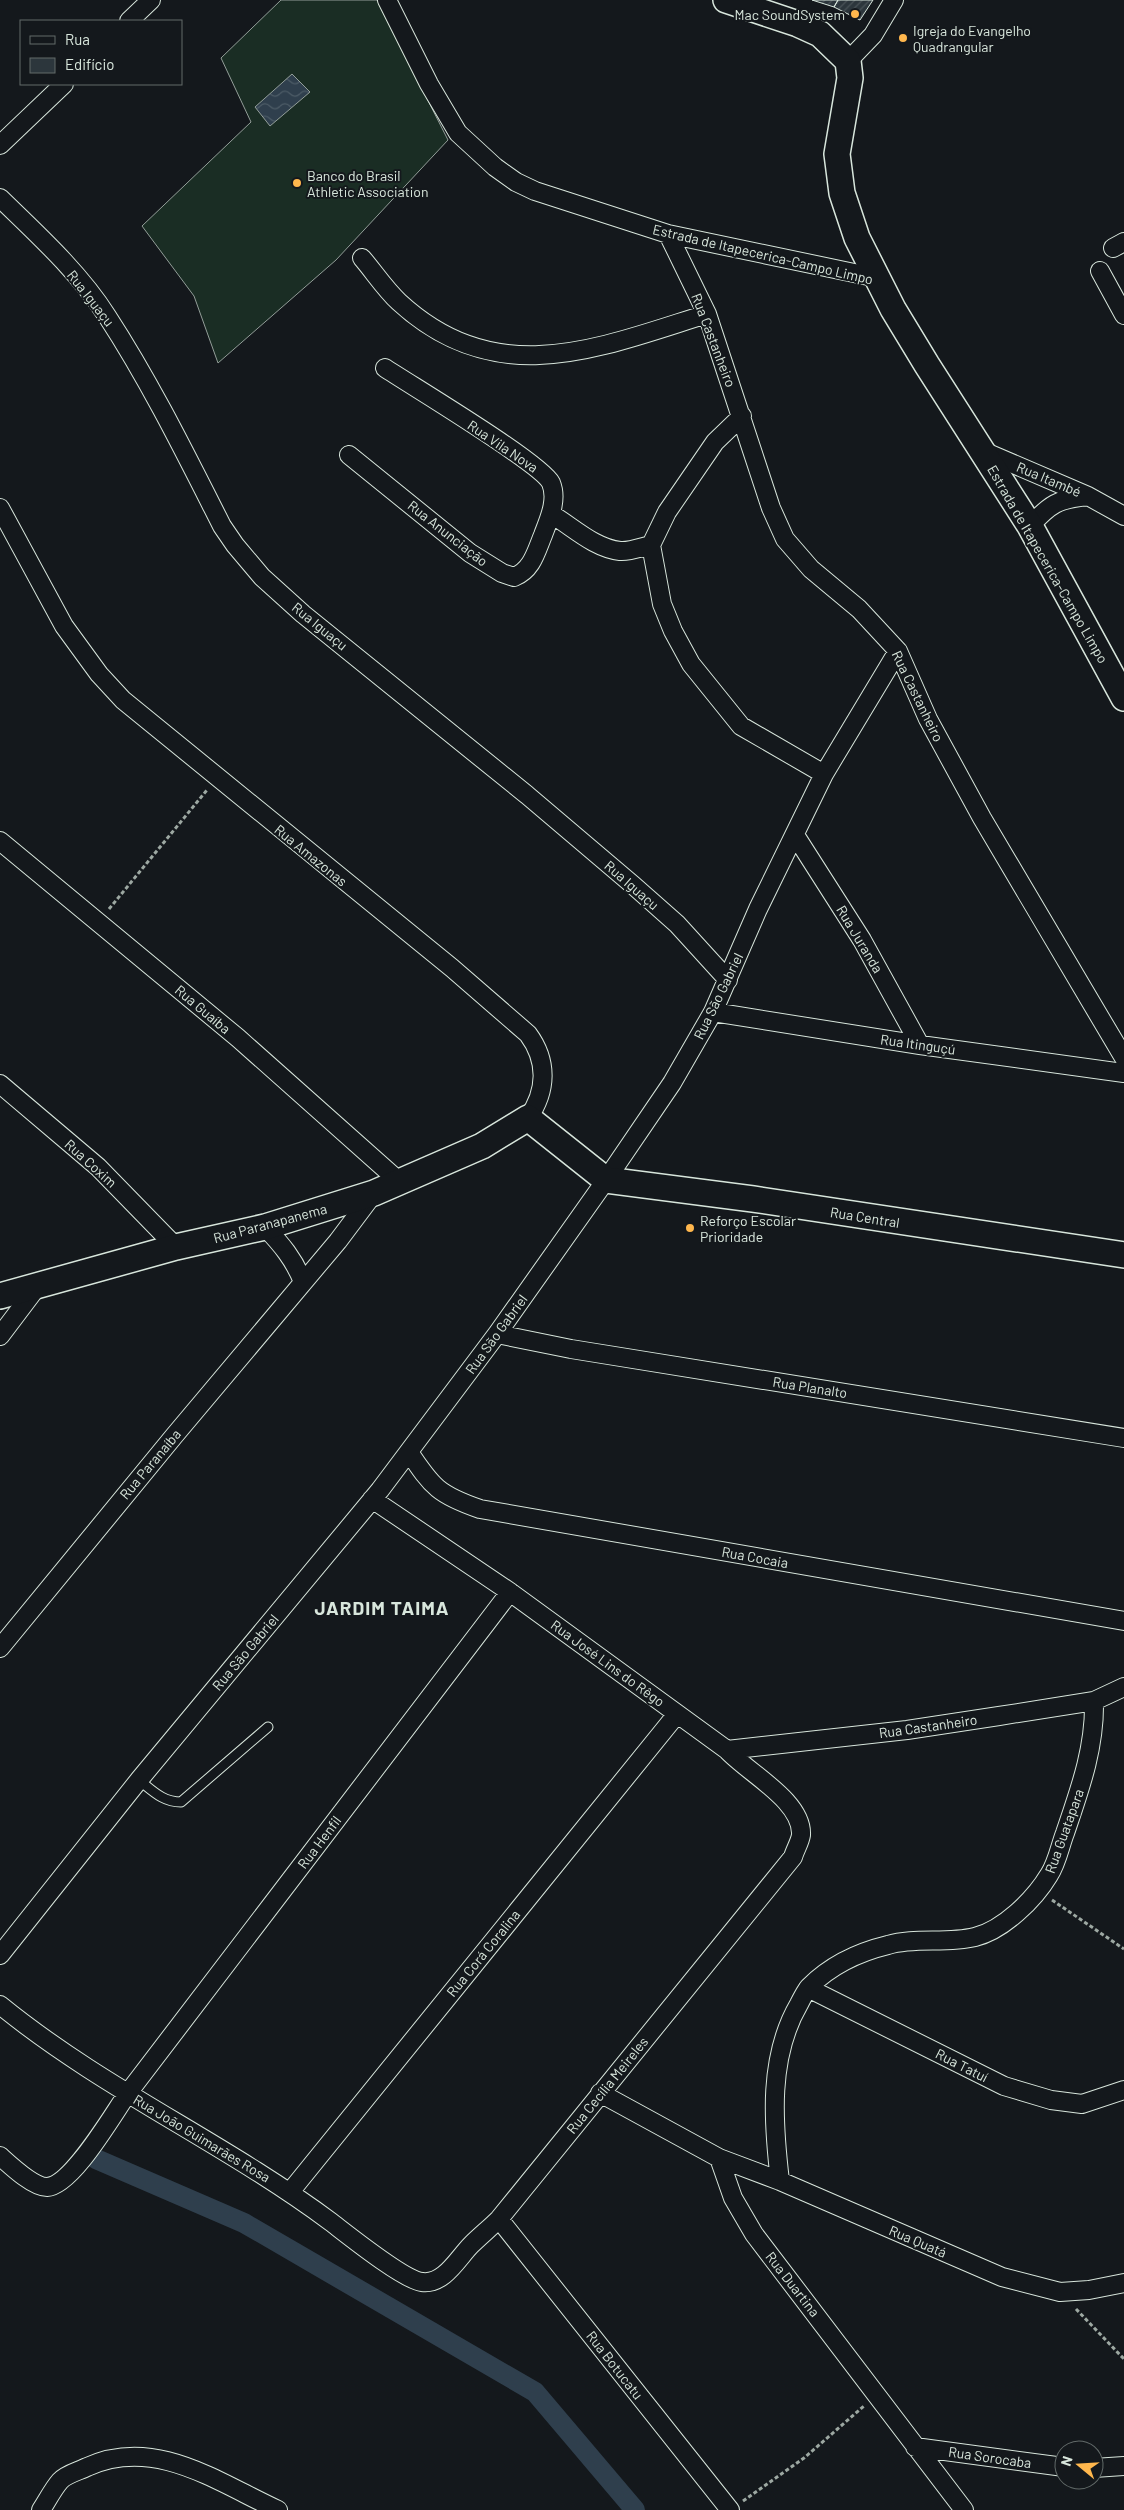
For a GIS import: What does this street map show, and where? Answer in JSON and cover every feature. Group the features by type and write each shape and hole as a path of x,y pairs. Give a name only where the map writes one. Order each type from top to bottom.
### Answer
{"street":[{"path":"130,20 151,0"},
{"name":"Estrada de Itapecerica-Campo Limpo","path":"387,0 429,84 458,133 489,162 516,182 535,191 668,234 878,278 926,365 1030,526 1124,698"},
{"path":"726,0 798,24 820,34 848,61 850,78 837,154 842,193 857,238 878,278"},
{"path":"848,61 873,35 894,0"},
{"path":"0,145 63,85"},
{"name":"Rua Iguaçu","path":"0,198 86,288 107,315 145,380 222,526 262,577 303,614 520,789 633,885 677,924 728,980"},
{"name":"Rua Castanheiro","path":"668,234 708,314 772,508 785,539 811,569 859,608 898,651 928,718 982,818 1124,1058"},
{"path":"362,258 398,301 444,335 482,350 515,355 554,356 595,348 708,314"},
{"path":"1100,270 1124,315"},
{"name":"Rua Vila Nova","path":"385,368 543,473 550,482 554,493 551,514"},
{"path":"742,416 715,442 666,512 651,546 662,604 673,631 691,664 740,726 824,774"},
{"name":"Rua Itambé","path":"983,451 1088,496 1124,516"},
{"name":"Rua Anunciação","path":"350,455 470,553 502,573 514,577 522,574 530,567 551,514"},
{"name":"Rua Itambé","path":"1030,526 1045,509 1062,499 1088,496"},
{"name":"Rua Amazonas","path":"0,508 64,626 99,674 123,700 452,968 528,1034 537,1046 542,1064 543,1088 538,1105 528,1118"},
{"path":"551,514 589,539 607,548 622,551 651,546"},
{"name":"Rua São Gabriel","path":"0,1955 139,1780 409,1452 498,1334 606,1180 672,1084 713,1012 758,909 824,774 898,651"},
{"name":"Rua Juranda","path":"795,835 862,940 920,1045"},
{"name":"Rua Guaíba","path":"0,841 238,1038 401,1183"},
{"name":"Rua Itinguçú","path":"713,1012 920,1045 1124,1073"},
{"name":"Rua Coxim","path":"0,1084 98,1167 176,1247"},
{"path":"528,1118 606,1180"},
{"name":"Rua Paranapanema","path":"0,1296 176,1247 265,1227 374,1193 401,1183 482,1146 528,1118"},
{"name":"Rua Central","path":"606,1180 753,1199 1124,1254"},
{"name":"Rua Paranaíba","path":"0,1648 303,1282 374,1193"},
{"path":"265,1227 285,1248 296,1264 303,1282"},
{"path":"0,1336 37,1287"},
{"name":"Rua Planalto","path":"498,1334 571,1349 1124,1438"},
{"name":"Rua Cocaia","path":"409,1452 436,1489 453,1499 480,1509 1124,1621"},
{"name":"Rua José Lins do Rêgo","path":"372,1499 510,1592 727,1750 737,1761 787,1801 799,1817 801,1835 793,1856"},
{"name":"Rua Henfil","path":"0,2156 18,2173 45,2187 56,2185 73,2171 128,2093 510,1592"},
{"name":"Rua Castanheiro","path":"727,1750 907,1730 1094,1701 1124,1687"},
{"name":"Rua Guatapara","path":"780,2181 775,2141 776,2085 780,2053 792,2017 808,1988 847,1958 890,1944 976,1937 998,1926 1038,1891 1050,1874 1088,1764 1094,1726 1094,1701"},
{"name":"Rua Corá Coralina","path":"290,2192 677,1714"},
{"name":"Rua Cecília Meireles","path":"404,2273 421,2282 433,2281 446,2273 472,2244 499,2220 793,1856"},
{"name":"Rua Tatuí","path":"808,1988 1004,2086 1050,2100 1082,2104 1124,2090"},
{"name":"Rua João Guimarães Rosa","path":"0,2005 82,2066 290,2192 379,2258 404,2273"},
{"path":"600,2093 719,2158"},
{"name":"Rua Quatá","path":"719,2158 780,2181 1002,2277 1060,2292 1089,2290 1124,2283"},
{"name":"Rua Duartina","path":"719,2158 733,2198 754,2234 878,2394 915,2447 964,2510"},
{"name":"Rua Botucatu","path":"499,2220 730,2510"},
{"name":"Rua Sorocaba","path":"915,2447 1054,2466"},
{"path":"41,2510 61,2479 106,2459 130,2455 156,2458 196,2470 278,2510"},
{"path":"1104,2467 1124,2466"}],"lane":[{"path":"139,1780 159,1797 171,1802 181,1802 268,1726"}],"path":[{"path":"98,922 217,778"},
{"path":"1038,1891 1124,1949"},
{"path":"1060,2292 1124,2359"},
{"path":"730,2510 804,2458 878,2394"}],"green space":[{"name":"Banco do Brasil Athletic Association","path":"281,0 377,0 448,140 336,260 218,363 194,296 142,226 251,122 221,58"}],"water":[{"path":"292,74 310,92 270,126 255,107"}],"building":[{"path":"812,0 838,0 834,7"},
{"name":"Mac SoundSystem","path":"838,0 873,0 860,20 834,7"}],"waterway":[{"path":"96,2159 244,2223 535,2392 635,2510"}],"place":[{"name":"Mac SoundSystem","path":"855,14"},
{"name":"Igreja do Evangelho Quadrangular","path":"903,38"},
{"name":"Banco do Brasil Athletic Association","path":"297,183"},
{"name":"Reforço Escolar Prioridade","path":"690,1228"}],"district":[{"name":"JARDIM TAIMA","path":"382,1607"}]}
